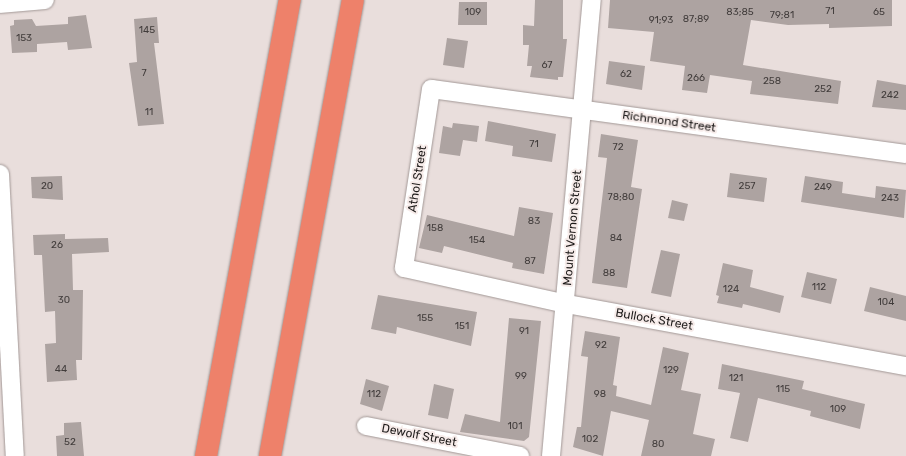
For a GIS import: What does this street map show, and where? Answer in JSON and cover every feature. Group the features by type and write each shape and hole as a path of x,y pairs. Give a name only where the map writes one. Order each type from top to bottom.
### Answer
{"highway":[{"path":"206,456 290,0"},
{"path":"270,456 353,0"}],"street":[{"path":"0,4 36,0"},
{"name":"Mount Vernon Street","path":"551,456 567,304 592,0"},
{"name":"Richmond Street","path":"431,89 906,154"},
{"name":"Athol Street","path":"404,268 431,89"},
{"path":"0,174 15,456"},
{"name":"Bullock Street","path":"404,268 567,304 906,366"},
{"name":"Dewolf Street","path":"366,426 520,456"}],"building":[{"path":"535,0 563,0 563,39 567,39 563,77 558,77 558,80 530,77 532,66 527,66 529,45 523,45 523,25 534,26"},
{"path":"610,0 892,0 892,26 829,28 829,24 788,25 751,20 743,65 841,81 838,104 750,94 752,81 710,75 707,93 682,90 685,66 650,61 654,32 608,28"},
{"path":"459,2 487,2 487,25 458,25"},
{"path":"86,15 92,48 68,50 67,42 37,44 37,52 12,53 10,26 14,25 14,20 32,19 36,26 68,24 68,17"},
{"path":"157,17 159,43 154,43 164,124 138,126 129,63 137,62 134,19"},
{"path":"447,38 468,41 464,68 443,65"},
{"path":"609,61 645,66 642,90 606,84"},
{"path":"877,80 906,85 906,110 872,107"},
{"path":"488,121 556,134 552,162 512,156 513,146 485,141"},
{"path":"453,123 479,126 477,142 463,140 460,156 439,153 443,126 452,128"},
{"path":"601,134 638,140 631,187 642,189 627,288 592,283 607,158 598,157"},
{"path":"730,173 767,178 764,202 727,197"},
{"path":"62,176 63,200 32,198 31,177"},
{"path":"805,176 843,182 842,193 875,198 876,186 906,190 904,218 801,202"},
{"path":"672,200 688,204 684,221 668,218"},
{"path":"519,207 553,213 544,274 512,268 513,263 444,246 442,253 419,248 427,215 514,236"},
{"path":"65,234 65,239 108,238 109,252 72,254 73,290 83,290 82,360 76,360 77,380 47,382 45,344 56,343 55,311 45,312 42,255 34,255 33,235"},
{"path":"661,250 680,254 671,297 651,293"},
{"path":"723,263 753,270 750,287 784,296 780,313 743,304 742,308 717,303 719,296 716,295"},
{"path":"807,272 837,279 831,304 801,297"},
{"path":"870,287 906,296 906,321 864,311"},
{"path":"378,295 477,312 471,346 397,327 396,334 371,329"},
{"path":"509,318 541,321 529,437 524,441 460,432 465,414 500,422"},
{"path":"585,331 620,337 613,385 617,386 616,396 651,405 663,347 689,353 681,390 701,394 693,434 715,439 711,456 641,456 649,420 611,411 603,456 573,447 577,427 581,427 588,357 581,356"},
{"path":"722,364 804,381 802,389 865,404 860,429 810,416 811,411 758,398 748,442 730,438 740,393 718,389"},
{"path":"366,379 389,386 382,411 360,404"},
{"path":"434,384 454,389 448,419 428,415"},
{"path":"81,422 84,456 57,456 56,436 64,435 64,423"}]}
